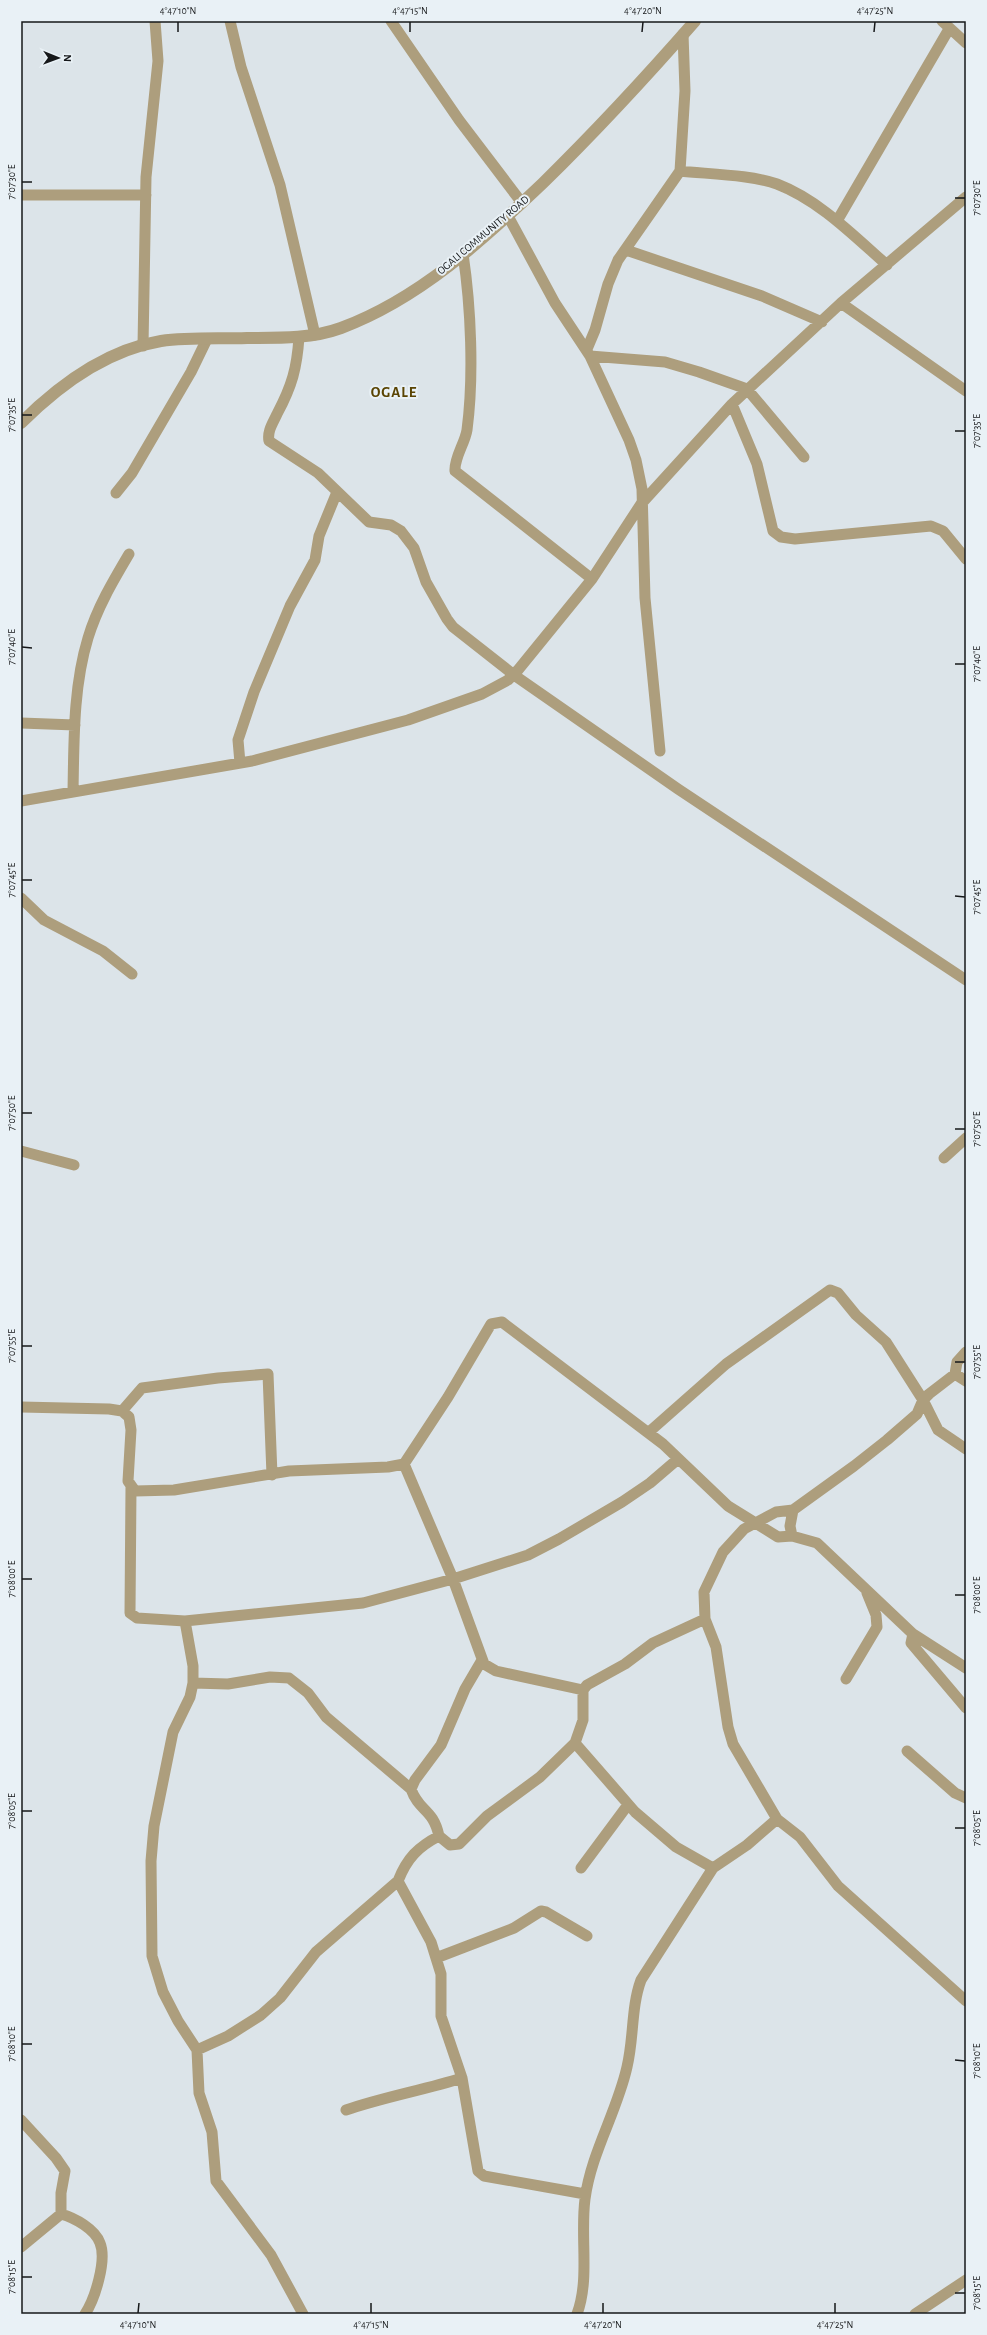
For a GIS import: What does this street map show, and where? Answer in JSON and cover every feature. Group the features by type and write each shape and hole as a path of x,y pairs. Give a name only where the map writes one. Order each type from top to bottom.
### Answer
{"street":[{"path":"143,346 146,195 158,61 155,21"},
{"path":"230,21 247,88 280,185 316,335"},
{"path":"391,21 459,120 522,203"},
{"name":"OGALI COMMUNITY ROAD","path":"21,423 41,404 75,377 109,359 143,346 161,341 316,335 356,322 398,301 463,254 522,203 582,144 695,21"},
{"path":"836,221 945,25 966,43"},
{"path":"588,353 614,269 680,171 685,123 683,34"},
{"path":"680,171 775,183 803,198 836,221 887,265"},
{"path":"21,195 146,195"},
{"path":"21,801 240,763 408,720 482,694 514,675 592,579 642,504 732,404 842,303 965,201"},
{"path":"508,216 556,303 588,353 629,440 636,460 641,483 645,598 660,751"},
{"path":"626,250 762,296 822,322"},
{"path":"463,254 467,280 468,410 466,437 455,471 592,579"},
{"path":"842,303 966,391"},
{"path":"299,336 296,372 290,389 268,435 269,441 318,473 368,522 391,525 401,531 414,548 426,582 453,627 514,675 672,785 966,980"},
{"path":"116,493 132,473 168,408 191,372 207,339"},
{"path":"588,353 665,362 699,372 747,390 804,457"},
{"path":"732,404 757,464 773,531 776,534 795,539 932,526 943,531 966,559"},
{"path":"240,763 238,740 254,692 290,606 312,567 321,529 337,492"},
{"path":"73,792 75,725 81,671 88,639 111,585 129,554"},
{"path":"21,723 75,725"},
{"path":"21,898 44,920 103,950 132,974"},
{"path":"944,1158 966,1138"},
{"path":"21,1151 74,1165"},
{"path":"648,1432 726,1364 830,1290 838,1292 856,1315 886,1342 923,1400 938,1430 966,1449"},
{"path":"21,1407 109,1409 122,1411 129,1417 131,1430 128,1481 135,1491 174,1490 289,1472 388,1467 404,1464 448,1397 491,1324 502,1322 648,1432 728,1506 778,1537 792,1536 817,1543 913,1634 966,1668"},
{"path":"966,1352 957,1362 955,1374 923,1400 917,1414 887,1440 793,1510 776,1512 744,1529 720,1559 704,1592 705,1619 716,1647 728,1727 733,1744 777,1819 800,1837 838,1886 966,2001"},
{"path":"122,1411 142,1388 218,1378 268,1374 272,1475"},
{"path":"955,1374 966,1381"},
{"path":"131,1487 130,1613 137,1618 185,1620 363,1603 453,1579 528,1555 559,1539 622,1502 650,1483 678,1459"},
{"path":"404,1464 453,1579 482,1660 488,1668 583,1690"},
{"path":"792,1536 790,1526 793,1510"},
{"path":"846,1679 877,1627 876,1615 865,1589"},
{"path":"193,1683 228,1684 270,1678 289,1678 308,1693 326,1717 411,1789 415,1801 431,1814 436,1822 439,1836 450,1845 458,1844 487,1816 540,1776 575,1744 582,1720 583,1690 587,1685 625,1664 652,1643 705,1619"},
{"path":"185,1620 193,1666 193,1683 190,1697 174,1732 164,1775 152,1840 150,1881 152,1948 155,1969 163,1992 178,2021 197,2050 199,2093 212,2132 216,2181 271,2255 303,2314"},
{"path":"913,1634 911,1643 966,1708"},
{"path":"411,1789 415,1780 441,1745 465,1689 482,1660"},
{"path":"575,1744 627,1806 676,1847 713,1868"},
{"path":"907,1752 956,1793 966,1798"},
{"path":"581,1868 627,1806"},
{"path":"576,2314 582,2292 582,2233 585,2194 593,2166 617,2103 627,2067 638,1987 687,1906 713,1868 747,1844 777,1819"},
{"path":"197,2050 228,2036 261,2015 280,1998 316,1952 398,1881 410,1856 422,1844 439,1836"},
{"path":"398,1881 424,1927 436,1958 442,1982 441,2016 462,2078 477,2167 481,2174 585,2194"},
{"path":"436,1958 514,1928 541,1911 546,1912 587,1936"},
{"path":"346,2110 378,2099 428,2089 462,2078"},
{"path":"21,2120 56,2158 65,2171 61,2193 62,2214"},
{"path":"21,2247 62,2214"},
{"path":"62,2214 77,2220 93,2233 102,2247 96,2289 85,2314"},
{"path":"914,2314 965,2283"}],"district":[{"name":"OGALE","path":"394,392"}]}
